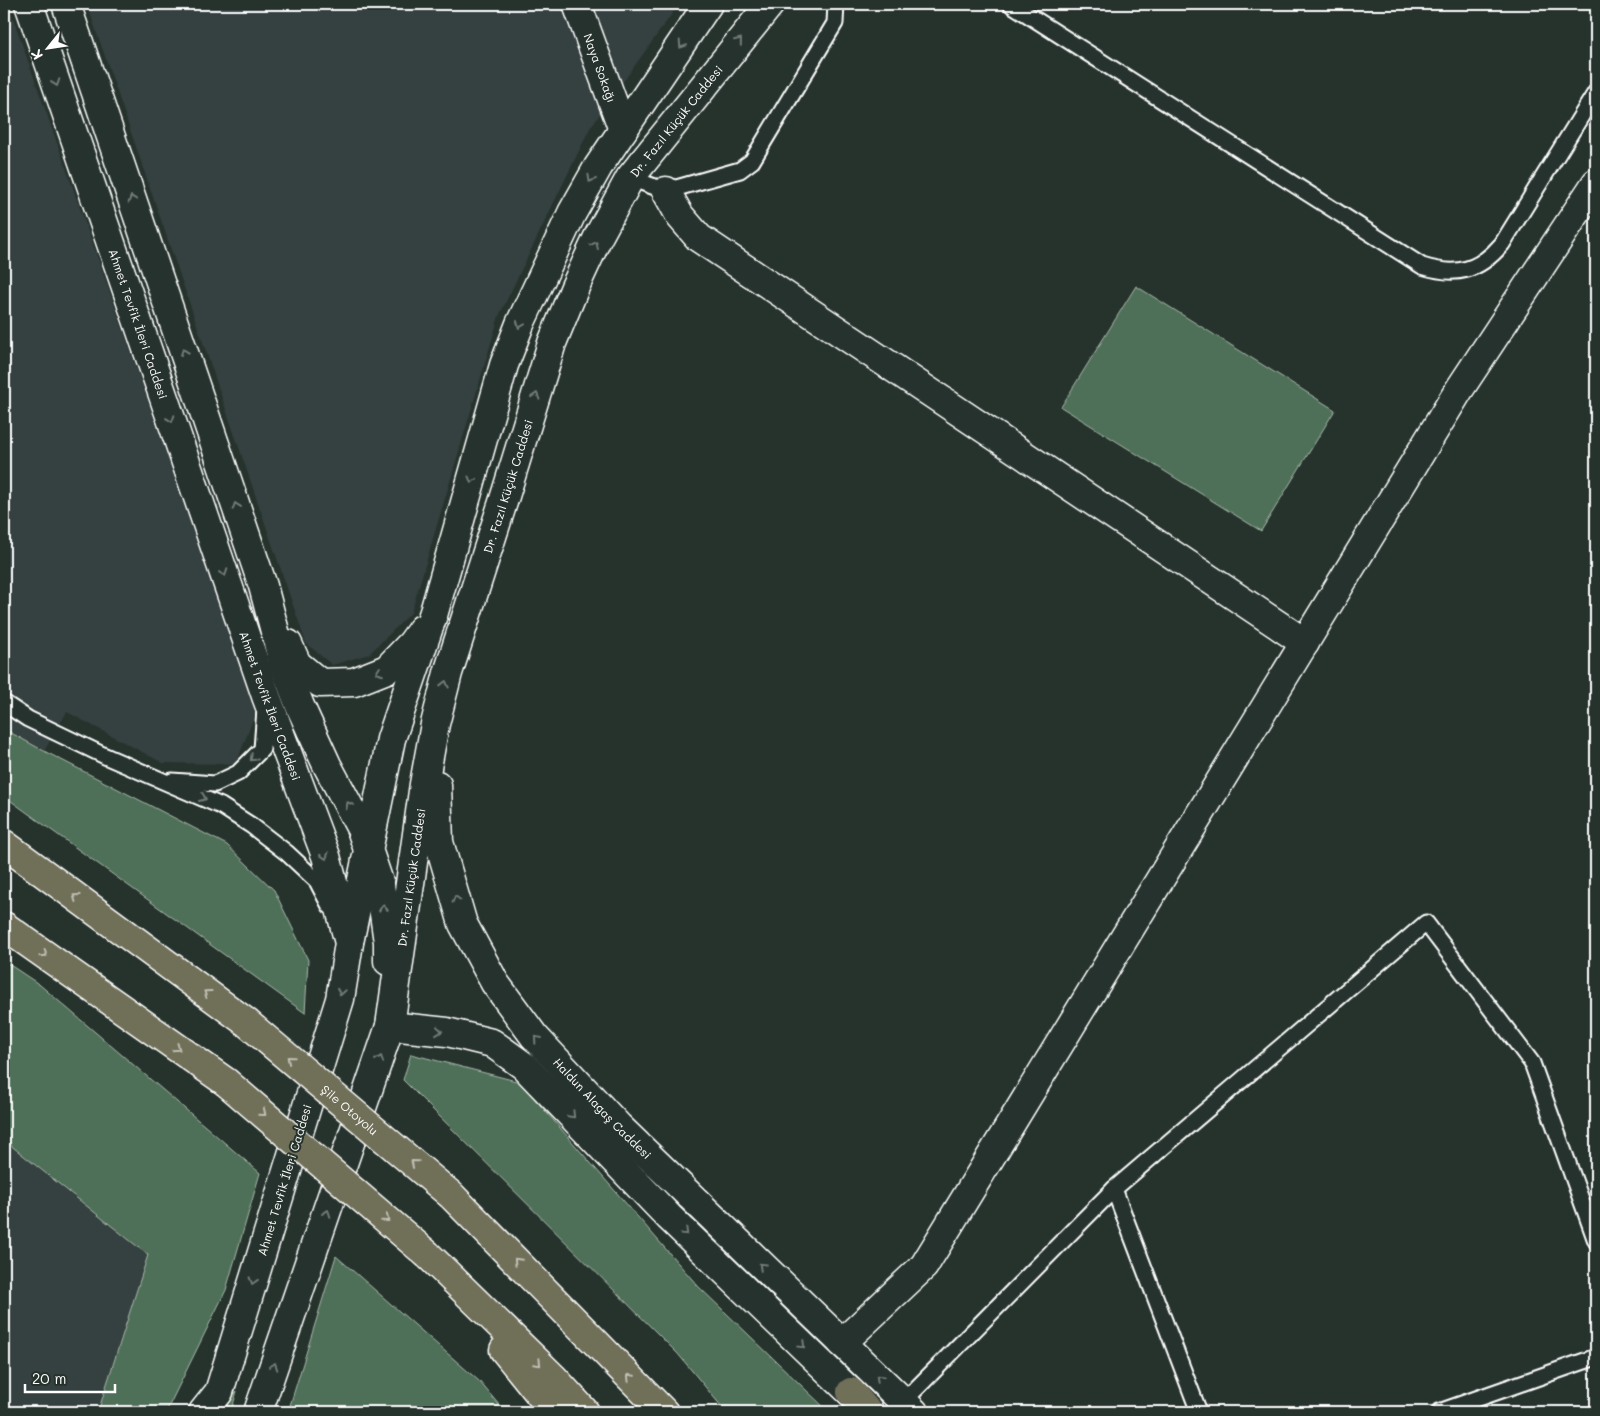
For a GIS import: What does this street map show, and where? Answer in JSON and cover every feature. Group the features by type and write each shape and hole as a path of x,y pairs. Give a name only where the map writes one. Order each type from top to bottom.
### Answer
{"highway":[{"name":"Şile Otoyolu","path":"4,844 246,1022 452,1195 664,1412"},
{"path":"4,926 226,1082 428,1255 553,1377 586,1412"},
{"path":"428,1255 554,1412"},
{"path":"851,1392 868,1412"}],"street":[{"name":"Ahmet Tevfik İleri Caddesi","path":"29,4 266,696 326,856 348,943 340,999 219,1392 203,1412"},
{"path":"66,4 263,586 283,662 300,706 327,765 361,829 380,885 386,932 390,1026 258,1412"},
{"name":"Naya Sokağı","path":"577,4 623,130"},
{"path":"348,943 391,739 434,612 504,365 520,324 572,213 598,167 708,4"},
{"name":"Dr. Fazıl Küçük Caddesi","path":"390,1026 424,784 435,724 448,673 552,343 598,237 630,178 770,4"},
{"path":"842,1343 924,1266 1460,390 1596,183"},
{"path":"666,191 680,216 699,238 1305,643"},
{"path":"263,586 297,664 320,683 354,682 387,669 412,643 434,612"},
{"name":"Haldun Alagaş Caddesi","path":"435,724 439,842 463,924 495,983 534,1036 619,1127 909,1407"},
{"path":"390,1026 447,1032 492,1043 524,1066 669,1217 872,1412"}],"lane":[{"path":"630,178 666,191 740,170 752,161 835,23 836,4"},
{"path":"1011,4 1422,266 1438,271 1453,272 1469,269 1493,255 1502,244 1596,92"},
{"path":"158,779 215,784 238,773 262,749 266,696"},
{"path":"4,703 37,723 105,756 220,806 252,826 287,853 317,882 348,943"},
{"path":"909,1407 1114,1189 1426,923 1532,1063 1596,1241"},
{"path":"1114,1189 1199,1412"},
{"path":"1440,1412 1596,1357"}],"shaded area":[{"path":"4,4 8,4 257,709 236,764 163,763 67,712 44,751 4,729"},
{"path":"87,4 679,4 590,128 499,316 411,613 369,654 332,665 306,643"},
{"path":"4,1140 148,1255 98,1412 4,1412"}],"green space":[{"path":"1136,286 1335,410 1261,531 1061,407"},
{"path":"4,729 227,845 274,890 308,960 305,1013 4,796"},
{"path":"4,961 40,985 260,1173 226,1290 166,1412 98,1412 148,1255 4,1140"},
{"path":"411,1054 520,1082 698,1286 829,1412 726,1412 678,1354 403,1080"},
{"path":"336,1256 479,1381 505,1412 288,1412"},
{"path":"237,1391 231,1412 218,1412"}]}
